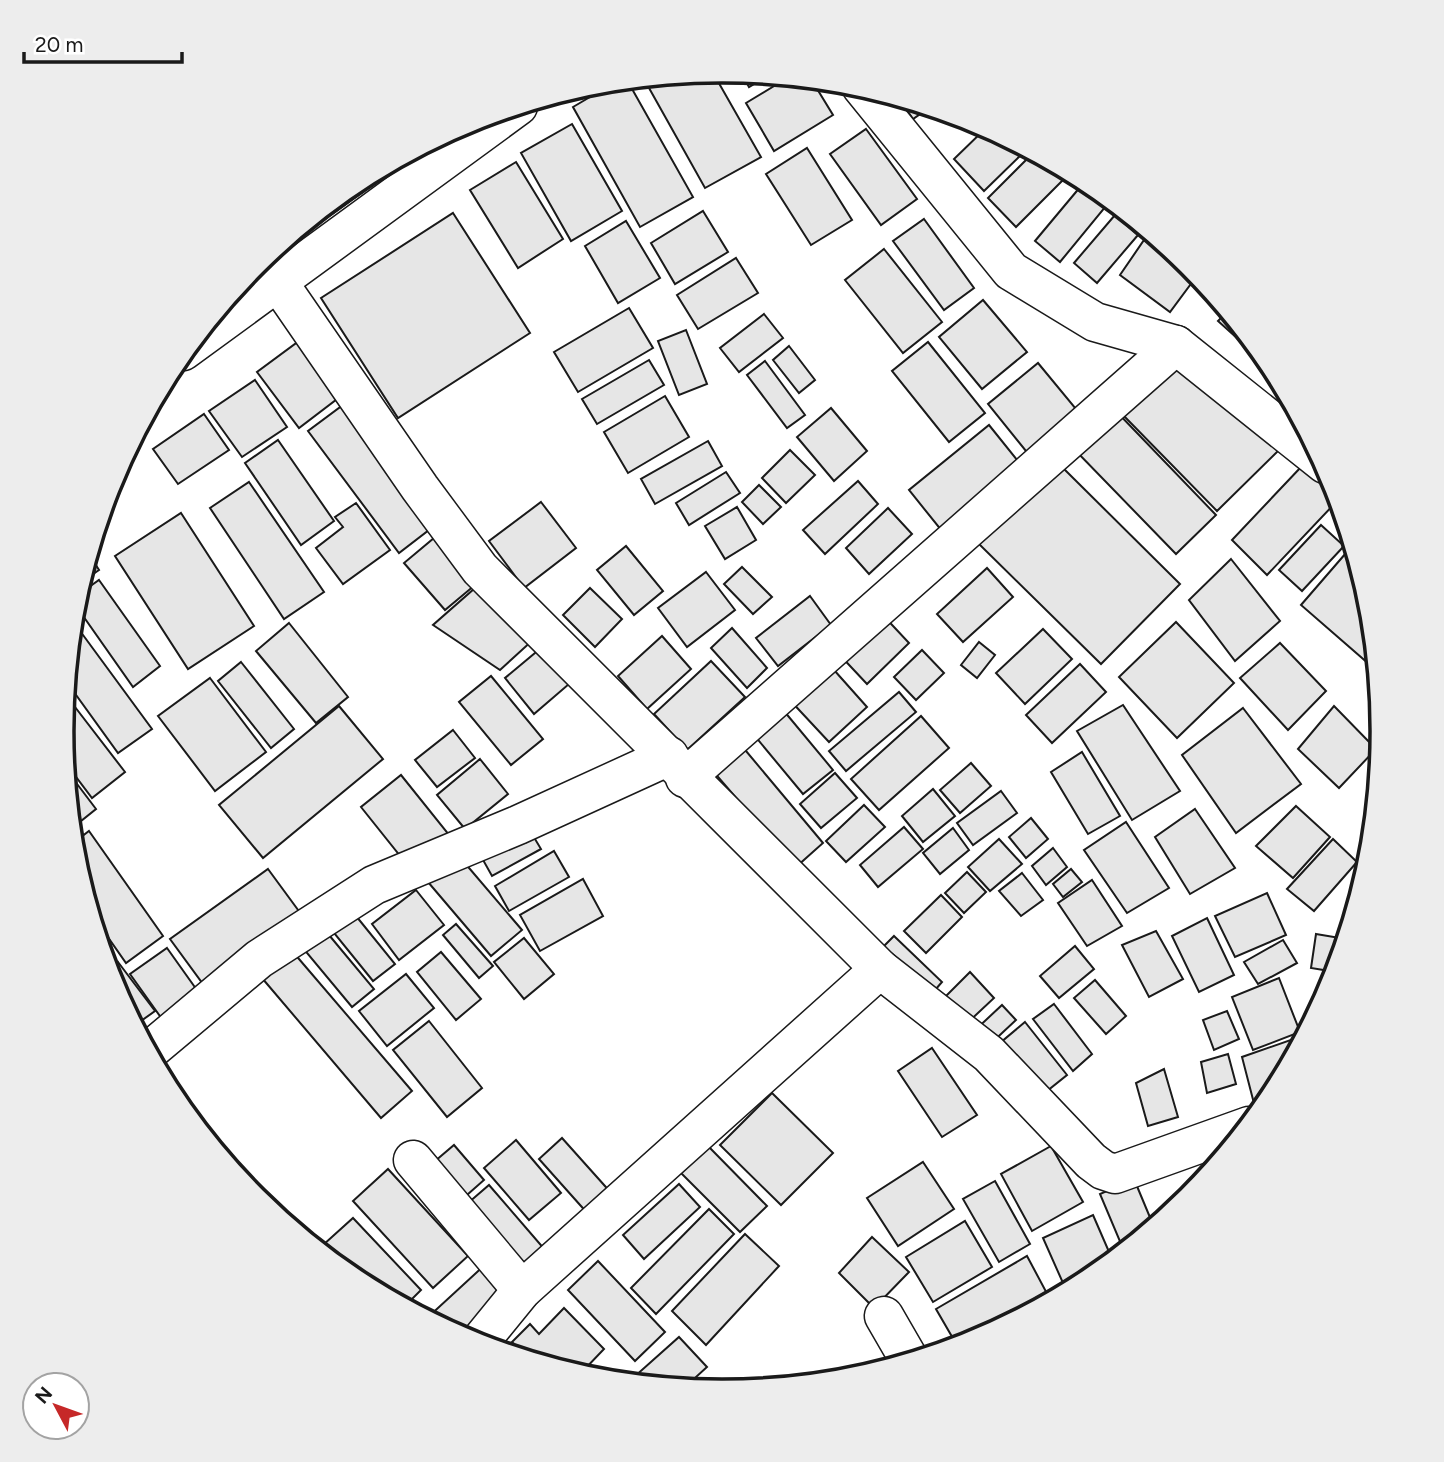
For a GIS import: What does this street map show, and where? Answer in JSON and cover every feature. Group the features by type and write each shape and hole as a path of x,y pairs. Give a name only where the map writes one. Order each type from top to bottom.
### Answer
{"street":[{"path":"873,101 1011,271 1095,322 1176,345 1306,449"},
{"path":"214,329 278,282 455,140"},
{"path":"278,282 420,488 480,569 880,969 989,1054 1102,1170 1115,1174 1231,1132"},
{"path":"155,1046 259,959 374,885 518,825 677,767 1176,345"},
{"path":"486,1334 522,1290 880,969"},
{"path":"414,1160 522,1290"},
{"path":"884,1316 905,1352"}],"building":[{"path":"718,82 761,157 705,188 648,87"},
{"path":"776,85 807,88 818,90 833,115 774,151 746,103"},
{"path":"632,89 693,197 640,227 573,107 592,96"},
{"path":"907,110 920,114 913,119"},
{"path":"572,124 622,211 571,241 521,153"},
{"path":"866,129 917,199 881,225 830,154"},
{"path":"978,136 1021,155 984,191 954,159"},
{"path":"807,148 852,220 811,245 766,174"},
{"path":"1027,159 1063,180 1016,227 988,198"},
{"path":"516,162 563,239 518,268 470,190"},
{"path":"1078,189 1104,208 1060,262 1035,241"},
{"path":"363,192 316,226 327,217"},
{"path":"703,211 728,252 675,284 651,243"},
{"path":"453,213 530,333 398,418 321,298"},
{"path":"1115,215 1138,235 1097,283 1074,263"},
{"path":"924,219 974,288 944,310 893,241"},
{"path":"626,221 660,278 618,303 585,246"},
{"path":"1144,240 1191,283 1170,312 1120,275"},
{"path":"884,249 942,322 903,353 845,280"},
{"path":"736,258 758,293 698,329 677,295"},
{"path":"983,300 1027,352 982,389 939,337"},
{"path":"629,308 653,348 578,392 554,352"},
{"path":"764,314 783,338 739,372 720,348"},
{"path":"1221,318 1238,339 1218,321"},
{"path":"686,330 707,384 679,395 658,341"},
{"path":"299,341 341,396 299,428 257,372"},
{"path":"928,342 985,413 949,442 892,371"},
{"path":"789,346 815,380 799,393 773,360"},
{"path":"1184,354 1278,451 1217,511 1122,414"},
{"path":"649,360 664,385 597,424 582,399"},
{"path":"765,361 805,415 787,428 747,375"},
{"path":"1038,363 1081,415 1030,456 988,404"},
{"path":"255,380 287,427 242,457 209,411"},
{"path":"665,396 689,437 628,473 604,432"},
{"path":"347,402 438,523 399,553 308,431"},
{"path":"831,408 867,451 834,481 797,437"},
{"path":"1114,409 1216,515 1176,554 1073,448"},
{"path":"204,414 229,450 178,484 153,449"},
{"path":"989,425 1026,471 946,536 909,490"},
{"path":"278,440 334,521 301,545 245,463"},
{"path":"708,441 722,466 655,504 641,479"},
{"path":"790,450 815,475 786,503 762,478"},
{"path":"1059,464 1180,584 1101,664 979,544"},
{"path":"1302,466 1322,484 1330,508 1267,575 1232,540"},
{"path":"726,472 740,493 689,525 676,503"},
{"path":"858,481 878,504 825,554 803,530"},
{"path":"249,482 324,592 284,619 210,508"},
{"path":"759,485 781,507 763,524 742,502"},
{"path":"541,502 576,548 524,588 489,541"},
{"path":"356,503 390,550 343,584 316,548 343,527 335,517"},
{"path":"737,507 756,540 725,559 705,526"},
{"path":"888,508 912,534 869,574 846,548"},
{"path":"181,513 254,626 188,669 115,556"},
{"path":"1321,525 1342,545 1302,591 1279,570"},
{"path":"440,533 481,580 445,610 404,563"},
{"path":"626,546 663,591 634,615 597,570"},
{"path":"1345,554 1358,604 1366,662 1301,605"},
{"path":"1231,559 1280,621 1235,661 1189,600"},
{"path":"742,567 772,597 753,614 724,584"},
{"path":"987,568 1013,597 963,642 937,614"},
{"path":"706,572 735,610 687,647 658,608"},
{"path":"99,580 160,666 133,687 84,617 90,586"},
{"path":"483,581 534,639 500,670 433,625"},
{"path":"590,588 622,619 595,647 563,615"},
{"path":"810,596 831,625 778,666 756,638"},
{"path":"879,611 909,643 867,684 836,651"},
{"path":"1176,622 1234,683 1177,738 1119,677"},
{"path":"289,623 348,697 316,723 256,651"},
{"path":"732,628 767,668 747,688 711,648"},
{"path":"1043,629 1072,659 1025,704 996,673"},
{"path":"81,633 152,729 118,753 75,693"},
{"path":"662,636 691,669 647,709 618,676"},
{"path":"979,642 995,655 977,678 961,665"},
{"path":"547,643 576,678 534,714 505,678"},
{"path":"1280,643 1326,691 1288,730 1240,678"},
{"path":"922,650 944,673 916,700 894,677"},
{"path":"711,661 745,697 687,750 654,714"},
{"path":"826,661 867,707 829,742 787,697"},
{"path":"241,662 294,729 271,748 218,681"},
{"path":"1080,664 1106,692 1052,743 1026,715"},
{"path":"491,676 543,739 511,765 459,702"},
{"path":"210,678 266,752 215,791 158,716"},
{"path":"899,692 916,712 846,771 829,751"},
{"path":"779,705 833,770 803,794 749,729"},
{"path":"1123,705 1180,791 1132,820 1077,731"},
{"path":"75,706 125,772 92,798 75,776"},
{"path":"339,706 383,759 263,858 219,805"},
{"path":"1334,706 1370,743 1369,756 1339,788 1298,749"},
{"path":"1243,708 1301,784 1236,833 1182,755"},
{"path":"921,716 949,748 879,810 851,779"},
{"path":"453,730 475,758 437,787 415,760"},
{"path":"741,745 823,843 796,867 712,770"},
{"path":"1082,752 1120,816 1088,834 1051,772"},
{"path":"480,759 508,794 465,829 437,795"},
{"path":"971,763 991,786 960,813 940,790"},
{"path":"835,773 857,798 821,828 800,804"},
{"path":"401,775 450,836 401,857 361,807"},
{"path":"76,782 96,809 80,822"},
{"path":"933,789 955,816 923,842 902,816"},
{"path":"1001,791 1017,813 973,845 957,823"},
{"path":"864,805 885,827 846,862 826,841"},
{"path":"1296,806 1330,837 1293,878 1256,846"},
{"path":"1195,809 1235,868 1190,894 1155,837"},
{"path":"1031,818 1048,839 1026,858 1009,837"},
{"path":"1126,822 1169,888 1127,913 1084,850"},
{"path":"526,824 541,849 492,876 478,851"},
{"path":"904,827 923,849 878,887 860,865"},
{"path":"953,828 969,850 940,874 923,853"},
{"path":"89,831 163,936 126,963 107,936 82,836"},
{"path":"999,839 1022,864 990,891 968,867"},
{"path":"1333,839 1357,862 1314,911 1287,889"},
{"path":"1053,848 1067,867 1046,885 1032,866"},
{"path":"554,851 569,877 509,911 495,886"},
{"path":"458,855 522,930 491,956 428,882"},
{"path":"268,869 301,914 203,984 170,939"},
{"path":"1071,869 1082,882 1063,897 1053,884"},
{"path":"967,872 986,892 964,913 945,893"},
{"path":"1022,873 1043,900 1021,916 999,891"},
{"path":"583,879 603,916 540,951 520,915"},
{"path":"1092,880 1122,926 1087,946 1058,903"},
{"path":"416,890 444,925 399,960 372,924"},
{"path":"1267,893 1286,935 1235,957 1215,916"},
{"path":"941,895 962,917 926,953 904,931"},
{"path":"352,911 395,964 373,981 330,928"},
{"path":"1207,918 1234,975 1199,992 1172,936"},
{"path":"456,924 493,966 479,978 443,935"},
{"path":"324,929 374,989 352,1007 302,947"},
{"path":"1156,931 1183,979 1149,997 1122,945"},
{"path":"1316,934 1336,937 1324,970 1311,968"},
{"path":"894,936 942,982 929,997 879,951"},
{"path":"524,938 554,974 524,999 494,962"},
{"path":"1283,940 1297,963 1258,984 1244,962"},
{"path":"1075,946 1094,969 1059,998 1040,976"},
{"path":"167,948 199,993 162,1019 130,974"},
{"path":"293,952 412,1091 381,1118 262,978"},
{"path":"441,952 481,999 456,1020 417,972"},
{"path":"117,963 155,1011 141,1021 123,979"},
{"path":"970,972 994,998 963,1027 940,1002"},
{"path":"406,974 434,1008 387,1046 359,1011"},
{"path":"1279,978 1299,1028 1296,1034 1253,1050 1232,997"},
{"path":"1095,980 1126,1016 1106,1034 1074,998"},
{"path":"1054,1004 1092,1054 1073,1071 1033,1019"},
{"path":"1002,1005 1016,1020 986,1048 972,1033"},
{"path":"1227,1011 1239,1039 1214,1050 1203,1020"},
{"path":"429,1021 482,1088 447,1117 393,1050"},
{"path":"1025,1022 1067,1075 1042,1095 1000,1043"},
{"path":"1292,1039 1254,1101 1242,1057"},
{"path":"932,1048 977,1115 942,1137 898,1071"},
{"path":"1228,1054 1236,1084 1207,1093 1201,1062"},
{"path":"1164,1069 1178,1117 1148,1126 1136,1083"},
{"path":"772,1093 833,1153 781,1205 720,1145"},
{"path":"562,1138 613,1195 589,1215 539,1159"},
{"path":"516,1140 561,1193 529,1220 484,1168"},
{"path":"454,1145 484,1180 459,1202 428,1167"},
{"path":"708,1146 767,1206 740,1232 681,1173"},
{"path":"1051,1146 1083,1202 1032,1231 1001,1174"},
{"path":"923,1162 954,1209 898,1246 867,1198"},
{"path":"388,1169 468,1256 433,1288 353,1201"},
{"path":"1134,1179 1150,1219 1120,1242 1100,1194"},
{"path":"995,1181 1030,1244 999,1262 963,1199"},
{"path":"679,1184 700,1207 644,1259 623,1235"},
{"path":"489,1185 552,1258 531,1276 468,1203"},
{"path":"709,1209 734,1234 656,1314 631,1288"},
{"path":"1093,1215 1109,1251 1063,1282 1043,1238"},
{"path":"353,1218 421,1290 411,1300 325,1243"},
{"path":"965,1221 992,1267 933,1302 906,1257"},
{"path":"745,1234 779,1266 706,1345 672,1311"},
{"path":"872,1237 909,1272 874,1308 839,1273"},
{"path":"1027,1256 1047,1293 1009,1313 952,1337 936,1309"},
{"path":"598,1261 665,1332 635,1361 568,1290"},
{"path":"488,1262 511,1290 477,1331 433,1312"},
{"path":"564,1308 604,1349 588,1365 515,1345 512,1342 530,1324 539,1334"},
{"path":"679,1337 707,1367 694,1379 637,1374"}]}
